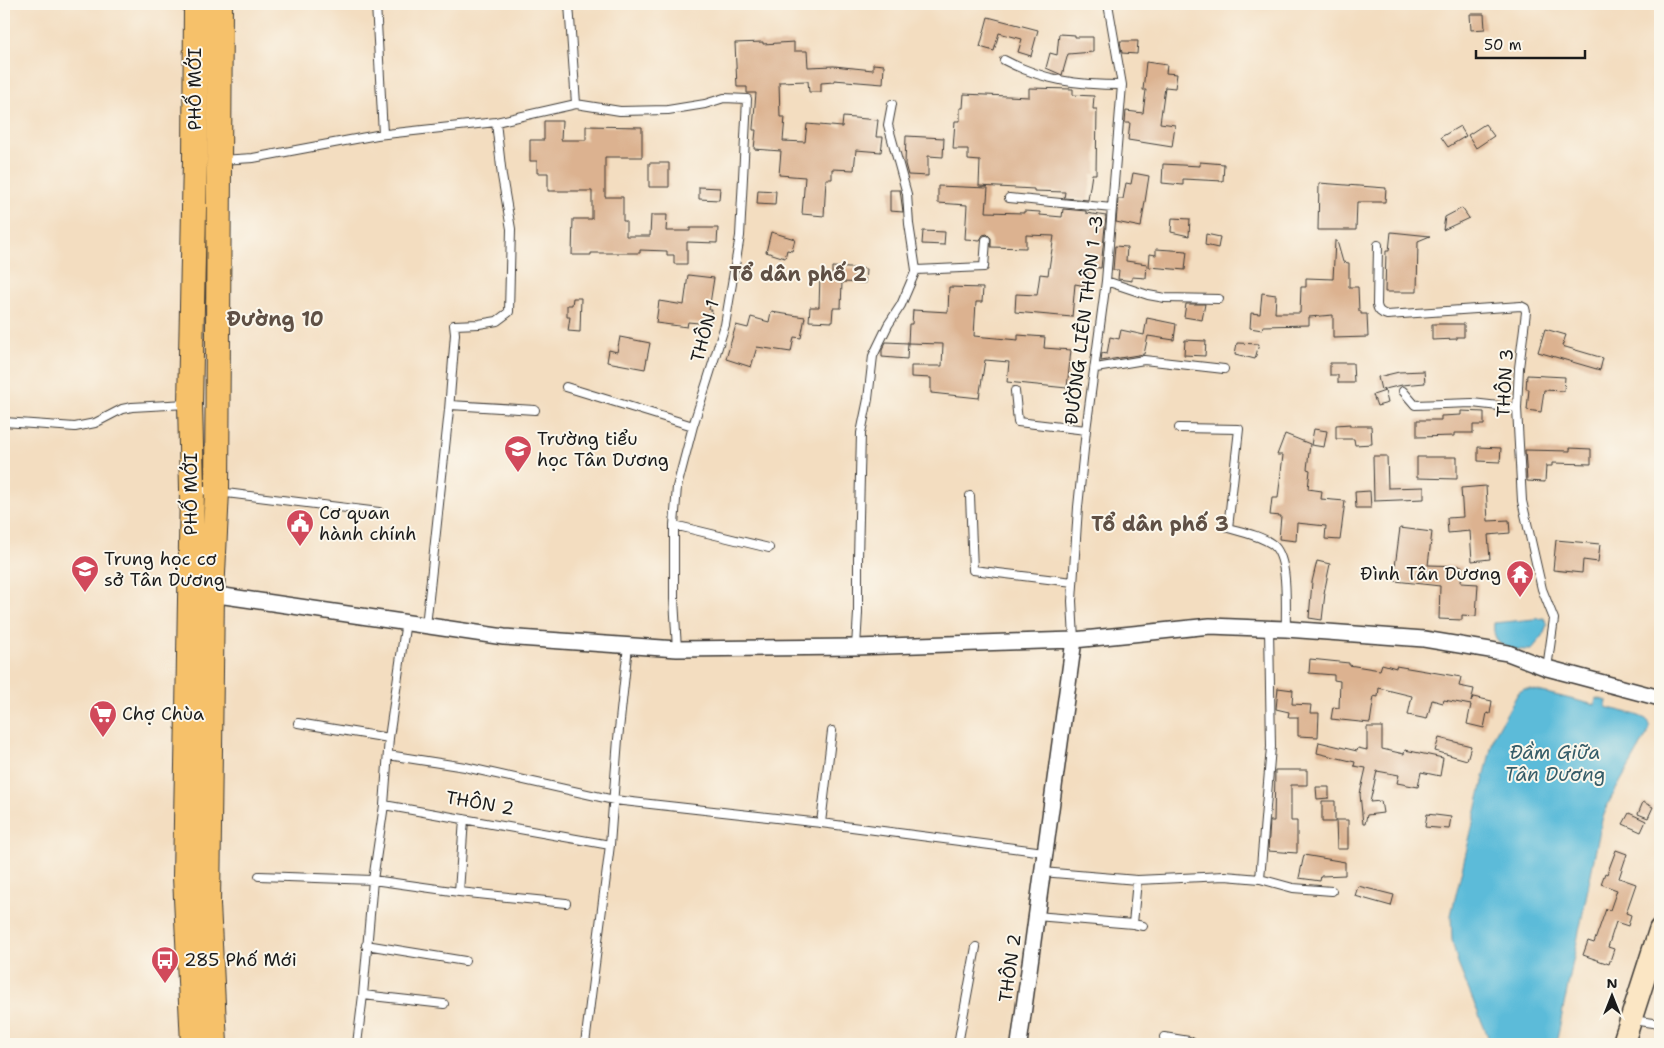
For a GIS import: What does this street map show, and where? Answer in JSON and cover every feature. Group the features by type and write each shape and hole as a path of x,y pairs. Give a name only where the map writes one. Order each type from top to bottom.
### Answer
{"main road":[{"name":"PHỐ MỚI","path":"193,1044 185,877 192,489 190,404 196,4"},
{"name":"PHỐ MỚI","path":"215,1044 208,904 212,594 217,491 220,4"}],"street":[{"path":"189,591 406,621 426,626 504,637 677,649 856,647 1074,640 1210,626 1286,629 1424,639 1508,653 1547,668 1660,698"},
{"name":"THÔN 2","path":"1019,1044 1074,640"},
{"path":"1623,1044 1660,929"}],"lane":[{"path":"376,4 383,134"},
{"path":"569,4 576,104"},
{"name":"ĐƯỜNG LIÊN THÔN 1 -3","path":"1074,640 1072,601 1078,507 1086,430 1096,368 1106,282 1122,85 1108,4"},
{"path":"1004,60 1022,70 1054,79 1085,85 1122,85"},
{"name":"THÔN 1","path":"219,160 253,158 383,134 496,122 576,104 620,111 668,110 705,104 724,98 747,99 740,236 725,325 693,426 677,488 674,525 674,599 677,649"},
{"path":"856,647 861,433 868,399 873,356 901,305 916,270 909,224 907,194 888,125 892,104"},
{"path":"426,626 450,405 454,325 497,321 509,312 511,229 502,176 496,122"},
{"path":"1009,198 1112,208"},
{"path":"916,270 984,267 986,240"},
{"name":"THÔN 3","path":"1378,246 1377,305 1378,310 1382,314 1521,306 1525,308 1517,408 1522,501 1542,589 1554,619 1547,668"},
{"path":"1106,282 1148,295 1165,298 1219,299"},
{"path":"1096,368 1144,360 1224,369"},
{"path":"566,387 693,426"},
{"path":"1015,391 1018,422 1086,430"},
{"path":"1403,391 1414,405 1472,403 1517,408"},
{"path":"4,422 75,427 95,423 122,409 190,404"},
{"path":"450,405 535,410"},
{"path":"1179,428 1239,429 1228,528 1260,538 1279,551 1284,565 1286,629"},
{"path":"192,489 379,512"},
{"path":"970,496 973,570 1073,582"},
{"path":"674,525 769,548"},
{"path":"357,1044 373,880 384,805 389,738 406,621"},
{"path":"1260,879 1271,747 1269,628"},
{"path":"585,1044 610,846 618,739 628,646"},
{"path":"298,723 389,738"},
{"path":"821,823 832,731"},
{"path":"388,754 465,767 614,800 821,823 1044,852"},
{"name":"THÔN 2","path":"384,805 610,846"},
{"path":"459,892 464,819"},
{"path":"1042,872 1137,880 1225,876 1260,879 1292,888 1332,891"},
{"path":"259,876 373,880 566,904"},
{"path":"1133,924 1137,880"},
{"path":"1036,916 1143,926"},
{"path":"366,945 465,962"},
{"path":"958,1044 976,947"},
{"path":"363,995 444,1004"},
{"path":"1630,1020 1660,1024"},
{"path":"1164,1037 1188,1040 1194,1044"}],"water":[{"path":"1544,618 1547,624 1543,636 1531,650 1504,646 1496,638 1494,623"},
{"name":"Đầm Giữa Tân Dương","path":"1524,689 1595,705 1596,698 1607,701 1606,707 1641,717 1648,721 1650,727 1609,802 1602,820 1556,1044 1491,1044 1458,964 1452,940 1451,915 1494,736 1518,693"}],"building":[{"path":"1470,14 1484,14 1485,29 1471,30"},
{"path":"988,17 1038,30 1031,56 1018,52 1022,39 999,33 994,51 980,47"},
{"path":"1059,34 1075,35 1075,37 1093,37 1093,52 1068,54 1062,75 1046,68 1050,53 1057,55"},
{"path":"1120,41 1138,41 1137,54 1122,53"},
{"path":"763,42 763,44 794,42 794,51 807,51 808,67 834,66 873,70 873,64 884,65 883,84 834,80 834,82 821,83 821,92 809,92 808,81 779,82 780,117 785,117 783,141 805,142 807,124 842,127 843,117 878,120 876,137 883,137 881,152 856,150 854,170 832,169 832,179 826,179 824,216 802,214 805,177 779,175 781,151 754,149 756,130 753,130 753,128 756,93 747,93 747,87 737,87 735,43"},
{"path":"1146,62 1167,65 1166,73 1177,74 1175,88 1165,87 1160,123 1175,125 1172,147 1128,140 1130,123 1125,123 1126,111 1143,113 1146,90 1143,90"},
{"path":"1029,88 1073,89 1073,95 1094,96 1093,109 1097,109 1096,174 1092,174 1088,200 1064,198 1065,192 979,186 980,161 968,160 968,149 953,149 955,121 960,121 960,108 963,108 964,94 1029,97"},
{"path":"544,121 562,121 561,140 586,140 586,126 642,127 642,157 605,157 605,197 623,197 623,221 626,221 626,236 650,236 651,215 667,215 666,231 690,231 690,228 718,228 717,243 687,242 687,264 674,264 674,255 667,255 667,251 640,250 640,253 572,255 573,219 592,219 592,191 548,191 548,173 537,173 537,161 530,161 530,140 544,140"},
{"path":"1485,124 1494,136 1476,148 1468,135"},
{"path":"1460,126 1466,136 1448,147 1441,137"},
{"path":"906,136 944,138 943,157 928,156 928,176 908,175 905,164"},
{"path":"1200,162 1224,164 1223,181 1183,179 1183,185 1162,183 1163,164 1200,166"},
{"path":"649,163 669,163 669,187 649,187"},
{"path":"1133,173 1149,176 1141,227 1116,222 1118,199 1123,199 1126,183 1131,184"},
{"path":"1319,183 1386,188 1385,202 1357,202 1356,230 1318,230"},
{"path":"938,186 988,188 986,212 1040,212 1040,215 1062,217 1063,209 1086,211 1086,213 1106,216 1101,268 1088,267 1086,286 1075,284 1072,317 1015,312 1016,294 1037,295 1040,274 1048,275 1054,236 1026,235 1026,248 991,247 991,238 987,234 983,235 980,240 965,239 967,205 938,203"},
{"path":"699,187 720,188 719,200 699,199"},
{"path":"758,190 776,191 775,205 757,204"},
{"path":"890,190 900,190 903,212 890,211"},
{"path":"1462,208 1469,218 1443,230 1445,217"},
{"path":"1172,218 1190,219 1189,236 1171,232"},
{"path":"923,231 945,232 944,245 922,244"},
{"path":"771,232 795,239 792,251 787,250 785,258 766,252"},
{"path":"1391,232 1430,236 1418,241 1417,292 1385,292 1386,251 1389,251"},
{"path":"1206,234 1220,237 1218,248 1205,245"},
{"path":"1335,241 1337,241 1343,262 1349,263 1349,287 1358,287 1359,311 1361,311 1361,314 1367,314 1368,337 1333,338 1333,315 1309,317 1309,325 1263,326 1262,330 1250,328 1251,313 1260,314 1262,293 1276,295 1275,313 1300,313 1301,287 1306,287 1306,278 1333,279"},
{"path":"1115,246 1127,247 1126,261 1147,264 1146,278 1132,277 1132,281 1118,279 1119,270 1113,270"},
{"path":"1156,249 1187,251 1185,270 1149,267 1150,254 1156,255"},
{"path":"832,267 866,269 865,283 842,282 841,308 833,308 832,322 809,321 810,307 819,307 820,275 832,275"},
{"path":"688,275 714,278 709,310 712,310 710,324 688,322 687,327 656,323 659,301 684,305"},
{"path":"949,287 983,288 982,302 976,302 974,336 1018,340 1018,335 1045,337 1044,348 1071,350 1067,388 1007,382 1009,362 985,360 979,398 931,393 931,378 911,377 911,366 942,366 943,344 908,343 909,324 912,324 913,310 948,312"},
{"path":"573,298 581,298 580,332 568,331 570,317 567,317 567,305 572,305"},
{"path":"1186,304 1205,304 1202,320 1184,317"},
{"path":"771,312 805,317 801,338 794,337 791,352 757,347 751,367 726,359 736,325 748,328 751,317 769,322"},
{"path":"1147,318 1176,324 1174,340 1148,336 1144,354 1101,361 1102,353 1107,354 1110,337 1119,339 1121,330 1144,335"},
{"path":"1432,324 1464,324 1464,337 1432,340"},
{"path":"1545,329 1566,335 1562,346 1603,358 1600,370 1538,352"},
{"path":"620,337 650,343 645,369 607,362 609,350 617,352"},
{"path":"1185,340 1206,341 1205,356 1184,355"},
{"path":"886,342 908,343 907,359 882,357 882,350"},
{"path":"1237,343 1259,344 1255,359 1235,354"},
{"path":"1330,363 1353,363 1354,383 1338,383 1338,375 1330,375"},
{"path":"1424,371 1425,383 1402,385 1381,390 1378,377 1399,372"},
{"path":"1527,375 1565,377 1564,391 1544,390 1541,412 1527,410 1529,389 1526,389"},
{"path":"1385,391 1388,403 1377,406 1373,395"},
{"path":"1461,411 1484,412 1484,425 1473,425 1473,433 1454,433 1454,436 1417,437 1417,420 1441,420 1441,416 1461,415"},
{"path":"1350,424 1350,426 1371,426 1372,444 1355,445 1354,439 1336,439 1336,425"},
{"path":"1314,429 1327,431 1324,447 1311,445"},
{"path":"1285,434 1310,444 1307,469 1310,470 1308,489 1322,491 1321,499 1345,501 1340,540 1325,539 1326,526 1297,523 1296,541 1279,539 1281,516 1270,515 1272,498 1278,498 1283,455 1277,455"},
{"path":"1478,447 1501,448 1500,462 1478,461"},
{"path":"1570,448 1591,449 1591,464 1552,463 1552,466 1546,466 1545,482 1527,481 1525,450 1570,451"},
{"path":"1373,456 1387,456 1388,488 1424,487 1424,499 1374,501"},
{"path":"1417,457 1457,457 1457,479 1417,478"},
{"path":"1486,486 1488,521 1509,520 1510,533 1488,535 1490,559 1472,561 1470,531 1448,533 1447,518 1463,517 1461,488"},
{"path":"1370,491 1371,508 1356,508 1355,492"},
{"path":"1400,528 1432,532 1428,565 1462,566 1461,583 1478,584 1476,616 1462,615 1462,620 1439,619 1440,586 1395,581"},
{"path":"1556,540 1600,544 1598,562 1583,560 1582,573 1553,570"},
{"path":"1317,561 1330,564 1324,593 1322,620 1309,618 1312,582"},
{"path":"1310,659 1349,663 1349,665 1380,670 1382,664 1396,668 1396,666 1461,677 1459,686 1474,689 1471,702 1473,697 1492,701 1490,714 1487,713 1484,728 1467,724 1471,705 1444,700 1443,703 1432,700 1427,719 1408,715 1412,696 1379,688 1378,697 1374,696 1370,723 1331,719 1333,707 1339,708 1340,681 1334,680 1334,675 1309,673"},
{"path":"1278,688 1293,690 1292,704 1311,705 1310,713 1319,713 1318,737 1298,736 1298,717 1288,717 1289,712 1276,709"},
{"path":"1367,727 1382,727 1382,749 1404,754 1405,750 1443,758 1440,776 1421,772 1418,787 1397,783 1399,775 1377,771 1370,802 1381,801 1383,813 1367,815 1365,824 1363,824 1360,794 1366,768 1354,766 1355,762 1317,753 1319,742 1357,751 1358,748 1367,750"},
{"path":"1439,738 1471,746 1467,760 1435,751"},
{"path":"1275,770 1307,770 1307,785 1291,785 1291,821 1297,821 1297,853 1268,851 1270,821 1274,821"},
{"path":"1316,787 1329,787 1329,798 1317,799"},
{"path":"1322,801 1335,801 1335,822 1322,822"},
{"path":"1643,802 1653,807 1648,818 1638,814"},
{"path":"1629,813 1646,821 1641,832 1623,824"},
{"path":"1427,814 1451,817 1449,829 1425,827"},
{"path":"1336,820 1348,820 1348,849 1337,849"},
{"path":"1616,850 1627,854 1619,878 1636,884 1626,913 1631,915 1628,926 1616,922 1608,947 1614,949 1609,964 1583,955 1588,941 1594,943 1606,909 1610,910 1617,890 1601,884"},
{"path":"1304,855 1345,862 1345,875 1321,876 1320,881 1299,878"},
{"path":"1358,886 1394,895 1391,906 1355,896"}],"place":[{"name":"Trường tiểu học Tân Dương","path":"518,473"},
{"name":"Cơ quan hành chính","path":"300,547"},
{"name":"Trung học cơ sở Tân Dương","path":"85,593"},
{"name":"Đình Tân Dương","path":"1520,598"},
{"name":"Chợ Chùa","path":"103,738"},
{"name":"285 Phố Mới","path":"165,984"}],"district":[{"name":"Tổ dân phố 2","path":"798,274"},
{"name":"Đường 10","path":"275,319"},
{"name":"Tổ dân phố 3","path":"1160,524"}]}
